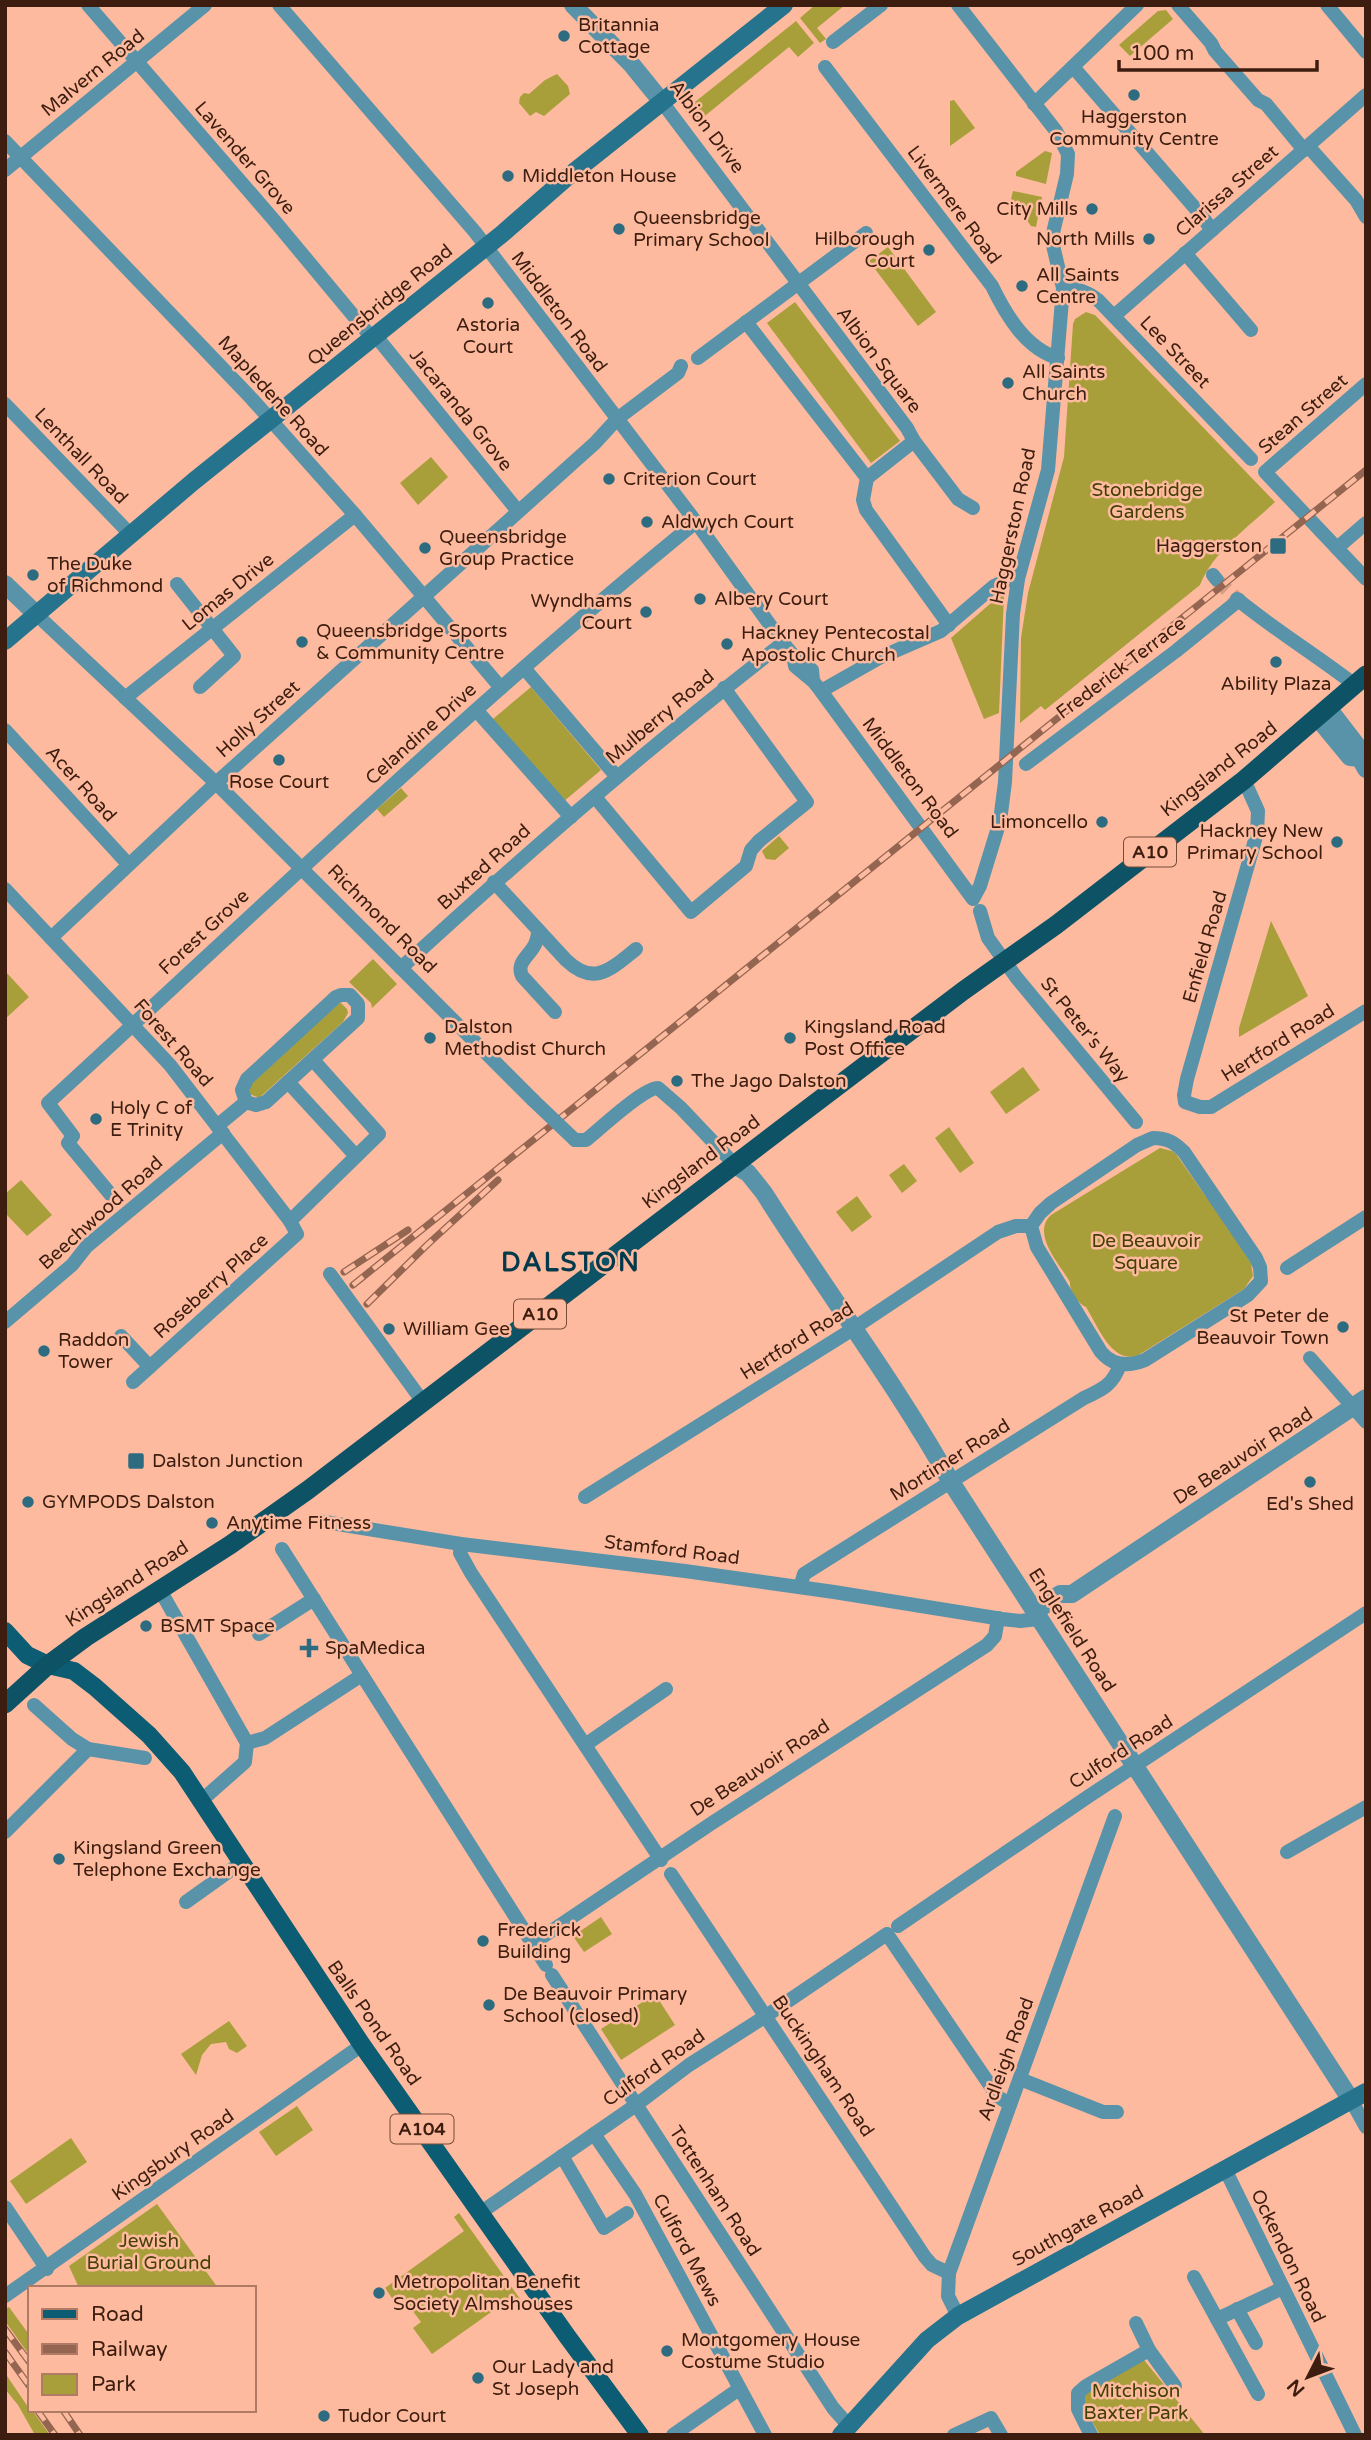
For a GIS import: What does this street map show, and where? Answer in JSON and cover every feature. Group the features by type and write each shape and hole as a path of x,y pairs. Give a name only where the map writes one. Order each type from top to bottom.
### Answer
{"highway":[{"name":"Kingsland Road","path":"48,1665 86,1637 230,1545 299,1497 1244,780 1361,680"},
{"name":"A10","path":"5,1704 48,1665"}],"main road":[{"name":"Queensbridge Road","path":"5,641 270,419 779,7"},
{"name":"A104","path":"5,1631 27,1655 48,1665"},
{"name":"Balls Pond Road","path":"48,1665 74,1671 128,1715 169,1755 202,1800 362,2045 638,2434"},
{"name":"Southgate Road","path":"845,2430 927,2340 958,2316 1358,2096"}],"street":[{"name":"Lavender Grove","path":"88,5 373,337"},
{"name":"Malvern Road","path":"5,170 205,5"},
{"name":"Middleton Road","path":"279,5 486,246 696,522 793,655 795,666 817,686 976,905 988,938 1006,962"},
{"name":"Albion Drive","path":"573,5 632,65 799,283"},
{"path":"833,42 881,5"},
{"name":"Haggerston Road","path":"958,5 1056,131 1068,153 1067,174 1052,242 1063,288 1048,470 1018,579 1011,638 1003,799 1000,821 976,905"},
{"path":"1034,104 1138,5"},
{"path":"1178,5 1258,100 1266,104 1356,200 1366,217"},
{"path":"1327,5 1366,52"},
{"name":"Livermere Road","path":"825,67 992,286 1002,306 1030,342 1044,354 1058,358"},
{"path":"1074,68 1212,230"},
{"name":"Clarissa Street","path":"1114,316 1366,95"},
{"name":"Mapledene Road","path":"5,141 270,419 355,515 500,688"},
{"path":"698,358 866,233"},
{"path":"1185,253 1251,330"},
{"name":"Albion Square","path":"799,283 914,441 867,478"},
{"name":"Lee Street","path":"1063,288 1090,293 1251,459"},
{"path":"746,322 867,478 863,500 866,510 949,625"},
{"name":"Jacaranda Grove","path":"373,337 517,510"},
{"path":"617,419 678,373 681,366"},
{"name":"Stean Street","path":"1337,548 1265,472 1366,384"},
{"name":"Lenthall Road","path":"5,404 130,534"},
{"name":"Holly Street","path":"51,938 216,783 517,510 595,443 617,419"},
{"path":"914,441 958,499 973,508"},
{"name":"Lomas Drive","path":"125,698 355,515"},
{"name":"Celandine Drive","path":"301,867 500,688 696,522"},
{"path":"1366,523 1337,548 1366,579"},
{"path":"817,686 949,625 993,586 1018,579"},
{"name":"Richmond Road","path":"5,584 216,783 575,1140 586,1140 651,1088 658,1088 735,1164"},
{"path":"177,584 234,656 200,687"},
{"name":"Frederick Terrace","path":"1026,764 1176,651 1238,600 1264,621 1325,661 1361,680"},
{"name":"Mulberry Road","path":"595,797 724,688 783,643"},
{"path":"524,668 617,777"},
{"path":"595,797 691,912 746,866 754,846 807,802 724,688"},
{"path":"477,711 571,817"},
{"path":"1323,712 1350,757 1363,764"},
{"name":"Acer Road","path":"5,730 128,864"},
{"name":"Enfield Road","path":"1211,1107 1185,1102 1184,1095 1257,833 1258,811 1244,780"},
{"name":"Buxted Road","path":"401,968 494,882 595,797"},
{"name":"Forest Grove","path":"111,1195 68,1143 73,1136 70,1129 48,1103 301,867"},
{"path":"494,882 571,965 592,974 605,972 636,949"},
{"name":"Forest Road","path":"7,894 170,1065 290,1221 297,1234"},
{"path":"538,930 537,943 520,964 519,970 555,1012"},
{"name":"St Peter's Way","path":"1006,962 1136,1122"},
{"path":"350,996 358,1004 358,1018 313,1060 266,1102 256,1105 246,1102 242,1090 247,1079 336,997 350,996"},
{"name":"Hertford Road","path":"1211,1107 1366,1011"},
{"path":"290,1221 379,1134 313,1060"},
{"path":"288,1082 356,1156"},
{"name":"Beechwood Road","path":"5,1322 72,1265 87,1245 220,1129 246,1102"},
{"path":"1153,1138 1165,1138 1184,1152 1256,1258 1261,1267 1261,1281 1248,1296 1145,1360 1130,1365 1120,1364 1101,1352 1037,1247 1031,1226 1051,1203 1137,1145 1153,1138"},
{"name":"Englefield Road","path":"735,1164 748,1173 764,1193 934,1452 1034,1611 1358,2096 1366,2127"},
{"path":"1287,1268 1366,1217"},
{"name":"Hertford Road","path":"585,1497 853,1328 998,1232 1016,1226 1031,1226"},
{"name":"Roseberry Place","path":"132,1382 297,1234"},
{"path":"330,1275 423,1402"},
{"name":"Roseberry Place","path":"121,1336 150,1367"},
{"path":"1310,1358 1359,1403 1366,1422"},
{"name":"Mortimer Road","path":"800,1587 804,1574 1084,1398 1106,1387 1117,1374 1120,1364"},
{"name":"De Beauvoir Road","path":"1034,1611 1060,1594 1072,1594 1359,1403"},
{"name":"Stamford Road","path":"325,1522 461,1544 800,1587 1020,1621 1034,1611"},
{"path":"461,1544 460,1553 471,1573 661,1860"},
{"name":"Tottenham Road","path":"282,1549 845,2430"},
{"path":"160,1590 247,1743 245,1762 202,1800"},
{"path":"259,1634 313,1599"},
{"name":"Culford Road","path":"480,2213 689,2065 1366,1613"},
{"name":"De Beauvoir Road","path":"532,1944 661,1860 712,1823 987,1645 995,1636 998,1618"},
{"path":"247,1743 265,1738 362,1675"},
{"path":"585,1745 666,1689"},
{"path":"34,1705 72,1740 88,1749 145,1758"},
{"path":"5,1832 88,1749"},
{"path":"1287,1852 1364,1812"},
{"name":"Ardleigh Road","path":"958,2316 948,2296 949,2273 1115,1816"},
{"path":"186,1902 242,1861"},
{"name":"Buckingham Road","path":"671,1874 925,2257 932,2265 949,2273"},
{"path":"893,1930 998,2097 1010,2104"},
{"name":"Kingsbury Road","path":"5,2296 362,2045"},
{"path":"1020,2079 1103,2112 1117,2112"},
{"name":"Culford Mews","path":"594,2134 635,2194 765,2435"},
{"path":"562,2156 598,2231 627,2213"},
{"name":"Ockendon Road","path":"1224,2169 1354,2435"},
{"path":"5,2207 47,2269"},
{"path":"1194,2277 1258,2393"},
{"path":"1217,2319 1283,2288"},
{"path":"1237,2309 1256,2343"},
{"path":"1136,2323 1149,2350 1175,2386"},
{"path":"1091,2435 1078,2409 1078,2393 1149,2350"},
{"path":"673,2435 739,2389"},
{"path":"954,2435 991,2418 1001,2435"}],"green space":[{"path":"815,5 845,5 817,28 826,39 820,43 800,18"},
{"path":"1166,10 1173,19 1130,56 1119,45 1158,11"},
{"path":"796,21 814,43 798,57 789,47 695,124 685,110"},
{"path":"557,74 568,86 570,94 544,116 536,112 530,116 519,103 520,97 524,93 529,94"},
{"path":"954,100 975,128 950,146 950,101"},
{"path":"1045,151 1052,153 1046,184 1016,176 1016,172"},
{"path":"1013,191 1042,197 1036,227 1031,226 1011,199"},
{"path":"888,247 936,312 918,326 869,261"},
{"path":"795,302 900,441 871,463 767,323"},
{"name":"Stonebridge Gardens","path":"1086,312 1095,315 1275,502 1223,550 1206,572 1200,585 1045,710 1041,706 1020,723 1021,638 1028,593 1064,457 1073,324 1075,319"},
{"path":"431,457 448,477 418,505 400,483"},
{"path":"999,596 1004,596 999,713 984,719 951,638"},
{"path":"531,687 601,770 563,802 493,719"},
{"path":"401,788 408,796 384,817 377,809"},
{"path":"779,836 789,848 775,860 766,859 762,851"},
{"path":"1271,921 1308,996 1239,1037 1239,1028"},
{"path":"373,959 397,984 372,1008 371,1003 349,982"},
{"path":"5,971 29,997 5,1019"},
{"path":"341,1003 348,1013 343,1022 259,1098 250,1094 249,1086"},
{"path":"1023,1067 1040,1090 1006,1114 990,1092"},
{"path":"949,1127 974,1163 960,1173 935,1138"},
{"name":"De Beauvoir Square","path":"1160,1148 1176,1154 1208,1197 1251,1263 1253,1276 1244,1289 1137,1356 1128,1357 1113,1349 1106,1341 1086,1307 1075,1296 1070,1282 1045,1240 1044,1231 1051,1215"},
{"path":"904,1164 917,1181 902,1193 889,1175"},
{"path":"21,1180 52,1215 27,1236 5,1213 5,1194"},
{"path":"857,1196 872,1217 852,1232 836,1212"},
{"path":"601,1917 612,1934 584,1952 573,1936"},
{"path":"655,1994 675,2025 621,2060 601,2029"},
{"path":"229,2021 247,2046 237,2053 229,2049 226,2042 211,2044 202,2055 196,2075 181,2054"},
{"path":"297,2106 313,2130 276,2156 259,2132"},
{"path":"71,2138 87,2162 26,2204 10,2181"},
{"name":"Jewish Burial Ground","path":"157,2204 217,2286 78,2286 69,2266"},
{"path":"459,2213 525,2306 520,2310 511,2298 432,2354 413,2328 421,2322 409,2306 401,2311 385,2288 464,2231 454,2217"},
{"path":"9,2307 28,2333 28,2353 5,2321 5,2309"},
{"name":"Mitchison Baxter Park","path":"1144,2360 1205,2435 1100,2435 1081,2402 1082,2395"},
{"path":"5,2373 28,2407 28,2412 33,2412 50,2435 35,2435 18,2405 5,2389"}],"tunnel":[{"path":"1217,580 1237,599"}],"railway":[{"path":"353,1285 1366,470"},
{"path":"367,1304 498,1180"},
{"path":"344,1272 408,1230"},
{"path":"5,2329 28,2360"},
{"path":"5,2352 28,2384"},
{"path":"38,2412 55,2435"},
{"path":"64,2412 80,2435"}],"place":[{"name":"Britannia Cottage","path":"564,36"},
{"name":"Haggerston Community Centre","path":"1134,95"},
{"name":"Middleton House","path":"508,176"},
{"name":"City Mills","path":"1092,209"},
{"name":"Queensbridge Primary School","path":"619,229"},
{"name":"North Mills","path":"1149,239"},
{"name":"Hilborough Court","path":"929,250"},
{"name":"All Saints Centre","path":"1022,286"},
{"name":"Astoria Court","path":"488,303"},
{"name":"All Saints Church","path":"1008,383"},
{"name":"Criterion Court","path":"609,479"},
{"name":"Aldwych Court","path":"647,522"},
{"name":"Haggerston","path":"1278,546"},
{"name":"Queensbridge Group Practice","path":"425,548"},
{"name":"The Duke of Richmond","path":"33,575"},
{"name":"Albery Court","path":"700,599"},
{"name":"Wyndhams Court","path":"646,612"},
{"name":"Queensbridge Sports & Community Centre","path":"302,642"},
{"name":"Hackney Pentecostal Apostolic Church","path":"727,644"},
{"name":"Ability Plaza","path":"1276,662"},
{"name":"Rose Court","path":"279,760"},
{"name":"Limoncello","path":"1102,822"},
{"name":"Hackney New Primary School","path":"1337,842"},
{"name":"Dalston Methodist Church","path":"430,1038"},
{"name":"Kingsland Road Post Office","path":"790,1038"},
{"name":"The Jago Dalston","path":"677,1081"},
{"name":"Holy C of E Trinity","path":"96,1119"},
{"name":"St Peter de Beauvoir Town","path":"1343,1327"},
{"name":"William Gee","path":"389,1329"},
{"name":"Raddon Tower","path":"44,1351"},
{"name":"Dalston Junction","path":"136,1461"},
{"name":"Ed's Shed","path":"1310,1482"},
{"name":"GYMPODS Dalston","path":"28,1502"},
{"name":"Anytime Fitness","path":"212,1523"},
{"name":"BSMT Space","path":"146,1626"},
{"name":"SpaMedica","path":"309,1648"},
{"name":"Kingsland Green Telephone Exchange","path":"59,1859"},
{"name":"Frederick Building","path":"483,1941"},
{"name":"De Beauvoir Primary School (closed)","path":"489,2005"},
{"name":"Metropolitan Benefit Society Almshouses","path":"379,2293"},
{"name":"Montgomery House Costume Studio","path":"667,2351"},
{"name":"Our Lady and St Joseph","path":"478,2378"},
{"name":"Tudor Court","path":"324,2416"}],"district":[{"name":"DALSTON","path":"571,1262"}]}
